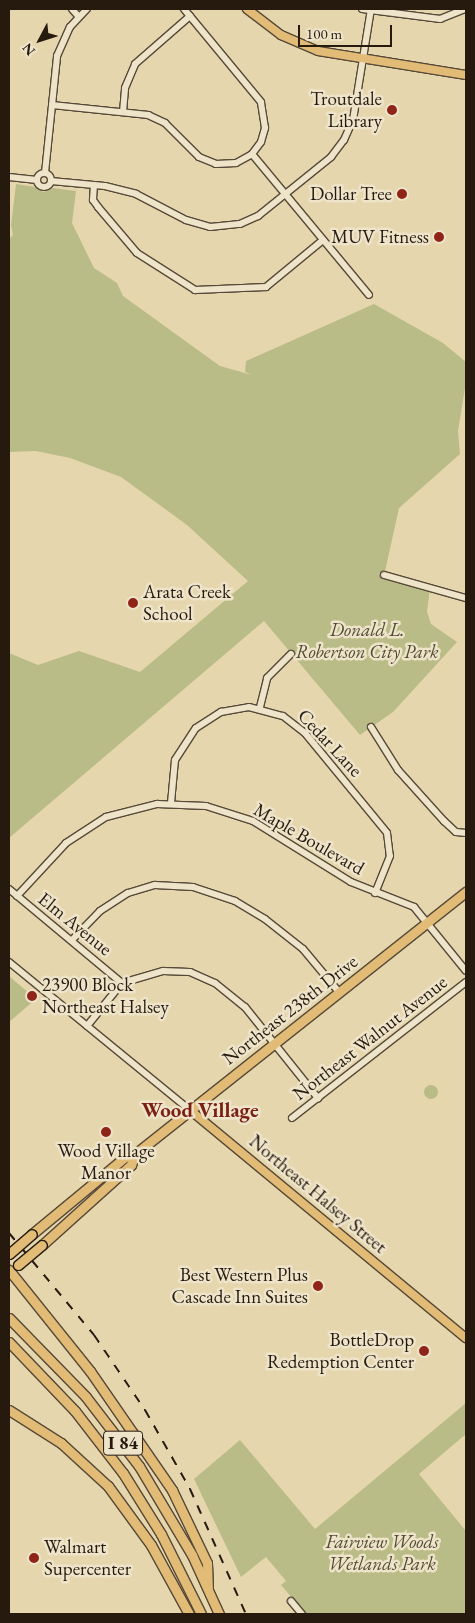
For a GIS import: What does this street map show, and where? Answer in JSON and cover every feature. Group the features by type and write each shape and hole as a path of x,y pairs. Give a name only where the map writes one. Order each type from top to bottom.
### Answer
{"highway":[{"name":"Northeast 238th Drive","path":"9,1254 125,1157 135,1154 466,892"},
{"name":"Northeast 238th Drive","path":"9,1272 131,1165 135,1154"},
{"path":"9,1272 106,1392 172,1490 207,1563 208,1589"},
{"name":"I 84","path":"9,1318 62,1370 122,1442 174,1522 219,1614"},
{"name":"I 84","path":"9,1342 69,1404 123,1473 165,1541 201,1614"},
{"path":"9,1410 61,1443 108,1486 151,1545 189,1614"}],"main road":[{"path":"247,9 274,31 298,44 328,54 466,75"},
{"name":"Northeast Halsey Street","path":"190,1110 466,1338"}],"street":[{"path":"72,9 78,16"},
{"path":"87,9 78,16 63,38 57,56 45,173 51,181 94,185 136,194 186,220 210,227 232,226 250,220 286,195 331,157 344,140 353,120 371,9"},
{"path":"52,105 148,115 165,123 194,154 207,161 230,164 252,154 261,142 265,128 261,102 184,9"},
{"path":"362,9 440,19 465,9"},
{"path":"123,112 126,83 135,64 190,16"},
{"path":"252,154 369,294"},
{"path":"37,180 45,173"},
{"path":"9,177 37,180 44,188 51,181"},
{"path":"94,185 93,200 137,253 195,290 266,287 323,240"},
{"path":"384,575 466,598"},
{"path":"171,803 173,770 189,735 205,720 221,712 260,707 267,678 291,654"},
{"name":"Cedar Lane","path":"260,707 295,723 383,826 390,840 390,856 375,893"},
{"path":"371,728 398,770 444,821 456,832 466,833"},
{"name":"Maple Boulevard","path":"17,896 66,843 91,826 129,810 171,803 206,806 253,821 351,882 406,906 419,914 466,971"},
{"path":"72,940 100,911 128,893 155,885 193,887 235,901 265,919 303,950 339,992"},
{"name":"Elm Avenue","path":"9,889 122,983"},
{"name":"Northeast Halsey Street","path":"9,962 190,1110"},
{"path":"87,1026 122,983 163,971 198,974 223,988 245,1007 318,1098"},
{"name":"Northeast Walnut Avenue","path":"292,1118 466,982"},
{"path":"291,1601 302,1614"}],"green space":[{"name":"Donald L. Robertson City Park","path":"16,184 35,187 43,192 53,188 76,191 72,223 94,268 117,283 123,296 220,366 252,375 245,372 246,361 374,304 443,343 466,362 466,382 458,431 460,454 399,508 384,576 430,588 427,612 431,624 457,642 393,712 360,735 264,621 9,838 9,653 38,665 79,651 140,672 248,581 187,525 121,477 70,458 36,451 9,452 9,239 13,235 11,225"},
{"path":"9,976 36,999 9,1022"},
{"path":"428,1085 434,1085 438,1092 434,1099 428,1099 424,1095 424,1089"},
{"name":"Fairview Woods Wetlands Park","path":"466,1403 466,1434 419,1474 466,1531 466,1614 306,1614 281,1585 286,1581 266,1557 241,1577 194,1479 240,1440 315,1529"}],"railway":[{"path":"9,1233 94,1335 145,1410 190,1489 246,1614"}],"place":[{"name":"Troutdale Library","path":"392,110"},
{"name":"Dollar Tree","path":"402,194"},
{"name":"MUV Fitness","path":"439,237"},
{"name":"Arata Creek School","path":"133,603"},
{"name":"23900 Block Northeast Halsey","path":"32,996"},
{"name":"Wood Village Manor","path":"106,1132"},
{"name":"Best Western Plus Cascade Inn Suites","path":"318,1286"},
{"name":"BottleDrop Redemption Center","path":"424,1351"},
{"name":"Walmart Supercenter","path":"34,1558"}],"district":[{"name":"Wood Village","path":"200,1110"}]}
